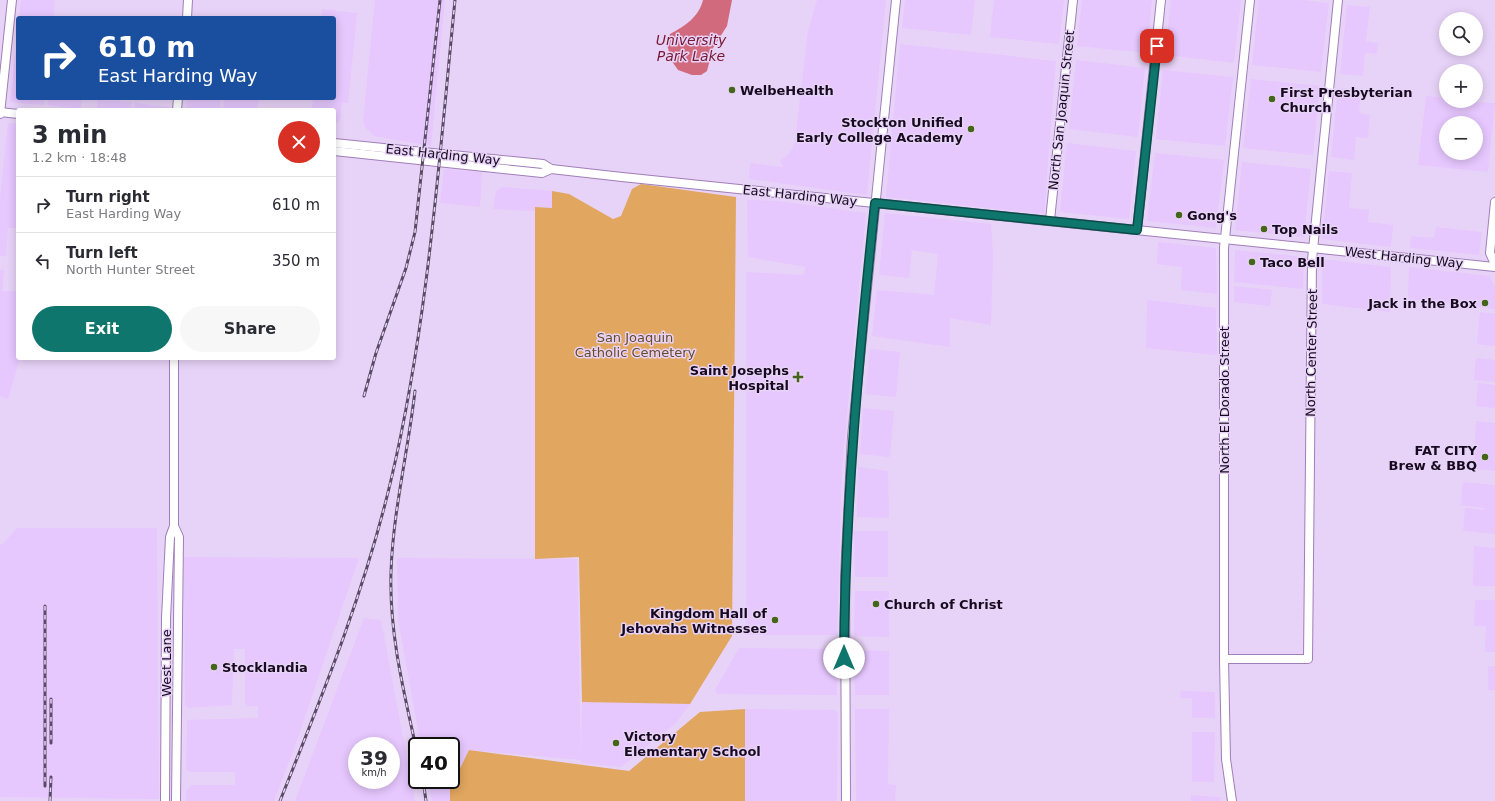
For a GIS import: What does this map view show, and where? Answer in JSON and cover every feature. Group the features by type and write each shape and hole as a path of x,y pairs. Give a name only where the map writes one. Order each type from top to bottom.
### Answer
{"street":[{"path":"12,0 0,113 16,114"},
{"path":"187,16 188,0"},
{"path":"846,801 845,576 852,437 896,0"},
{"name":"North San Joaquin Street","path":"1050,220 1073,0"},
{"path":"1137,230 1161,0"},
{"name":"North El Dorado Street","path":"1232,801 1226,759 1224,659 1225,238 1250,0"},
{"name":"North Center Street","path":"1224,659 1308,658 1313,248 1338,0"},
{"name":"East Harding Way","path":"336,143 543,164 551,169 1313,248"},
{"name":"East Harding Way","path":"336,151 542,173 551,169"},
{"path":"1495,202 1490,253 1495,266"},
{"name":"West Harding Way","path":"1313,248 1495,266"},
{"name":"West Lane","path":"165,801 166,617 170,537 174,526 174,360"},
{"name":"West Lane","path":"174,526 179,537 176,801"},
{"path":"168,576 172,582 173,611 177,624"},
{"path":"166,617 171,625 171,636 177,638"}],"shaded area":[{"path":"21,0 55,0 53,16 19,16"},
{"path":"375,0 445,0 431,146 374,136 366,128 363,121"},
{"path":"817,0 886,0 867,195 749,179 750,163 784,167 780,161 790,153 795,142 808,31"},
{"path":"905,0 975,0 971,35 902,28"},
{"path":"994,0 1064,0 1059,44 990,37"},
{"path":"1082,0 1152,0 1147,53 1077,46"},
{"path":"1171,0 1241,0 1234,63 1165,55"},
{"path":"1259,0 1302,0 1329,3 1321,72 1252,65"},
{"path":"1347,5 1370,7 1366,41 1378,43 1377,54 1365,53 1363,76 1340,74"},
{"path":"322,9 357,13 348,103 342,103 340,119 336,124 336,108 312,108 313,100 336,100 336,16 321,16"},
{"name":"Stockton Unified Early College Academy","path":"900,44 1056,61 1044,214 886,197"},
{"path":"16,46 16,100 45,100 44,105 10,102"},
{"path":"1076,60 1145,68 1138,137 1069,129"},
{"path":"1163,70 1233,77 1225,146 1156,139"},
{"path":"1251,79 1320,86 1313,155 1243,148"},
{"path":"1338,88 1361,90 1359,113 1370,115 1368,138 1356,137 1354,160 1331,157"},
{"path":"1426,96 1439,97 1439,108 1483,108 1483,103 1495,103 1488,172 1418,165"},
{"path":"48,100 82,100 81,108 47,105"},
{"path":"98,100 132,102 131,108 97,108"},
{"path":"187,100 221,100 220,108 186,108"},
{"path":"224,100 259,100 257,108 223,108"},
{"path":"135,103 169,107 169,108 134,108"},
{"path":"8,123 16,124 16,228 8,228 6,256 0,256 0,198"},
{"path":"1067,143 1136,151 1129,219 1060,212"},
{"path":"1155,153 1224,160 1216,228 1147,221"},
{"path":"1242,162 1311,169 1304,237 1235,230"},
{"path":"444,169 482,172 480,207 440,203"},
{"path":"1329,171 1352,173 1349,208 1369,210 1368,222 1393,225 1391,247 1322,239"},
{"path":"502,187 552,191 552,208 535,207 535,211 493,209 496,191"},
{"name":"Saint Josephs Hospital","path":"747,200 778,201 866,213 842,468 837,635 746,635 746,272 803,275 806,267 748,257"},
{"path":"885,213 991,224 993,255 991,325 950,318 950,347 872,336 877,290 934,295 938,254 912,250 909,278 879,275"},
{"path":"1436,227 1482,232 1479,255 1410,248 1411,236 1434,238"},
{"path":"1158,242 1216,248 1217,294 1181,290 1182,267 1157,264"},
{"path":"1235,250 1304,257 1303,289 1234,282"},
{"path":"1322,259 1391,267 1390,312 1322,304"},
{"path":"1409,267 1490,276 1495,287 1495,309 1408,299"},
{"path":"0,270 4,270 2,291 16,291 16,360 19,360 8,399 0,396"},
{"path":"1234,286 1272,290 1270,306 1234,302"},
{"path":"1147,300 1216,308 1217,355 1146,348"},
{"path":"1480,312 1495,314 1495,346 1477,344"},
{"path":"870,349 900,352 896,397 865,394"},
{"path":"1476,358 1495,360 1495,382 1474,380"},
{"path":"1478,383 1495,385 1495,408 1476,406"},
{"path":"863,408 894,411 890,457 860,454"},
{"path":"1476,421 1495,423 1495,471 1473,469"},
{"path":"858,467 888,471 889,518 857,517"},
{"path":"1463,482 1495,485 1495,534 1463,531 1465,508 1484,510 1485,508 1461,505"},
{"path":"17,528 157,528 159,799 0,797 0,544 3,544"},
{"path":"854,531 888,531 888,577 855,577"},
{"path":"1474,546 1495,548 1495,586 1473,586"},
{"path":"184,557 359,558 294,749 274,801 186,801 186,790 192,785 235,785 235,772 189,772 186,769 187,720 258,718 258,706 248,706 245,703 245,649 234,649 232,705 189,708 185,706"},
{"path":"397,558 577,559 581,760 469,750 460,768 460,737 419,737 398,620"},
{"path":"855,591 889,591 889,637 854,636"},
{"path":"1475,600 1495,600 1495,652 1485,652 1486,626 1474,626"},
{"path":"364,618 381,620 408,764 408,789 413,789 415,801 295,801"},
{"path":"739,648 836,649 837,695 717,694 715,690"},
{"path":"854,650 889,651 889,695 855,695"},
{"path":"1488,666 1495,666 1495,690 1488,690"},
{"path":"1181,691 1215,692 1215,718 1192,718 1192,698 1180,698"},
{"name":"Victory Elementary School","path":"582,702 690,704 676,723 621,767 581,763"},
{"path":"745,709 834,710 838,712 837,801 745,801"},
{"path":"855,709 889,709 888,784 896,785 895,801 856,801"},
{"path":"1192,732 1215,732 1214,782 1192,782"},
{"path":"430,789 450,789 450,801 432,801"},
{"path":"1191,795 1220,797 1221,801 1191,801"}],"green space":[{"name":"San Joaquin Catholic Cemetery","path":"641,184 736,197 732,636 690,704 582,702 579,557 535,559 535,207 552,208 552,191 569,194 613,219 621,216 632,189"},
{"path":"745,709 745,801 450,801 450,789 460,789 460,768 469,750 629,771 700,712"}],"water":[{"name":"University Park Lake","path":"703,0 732,0 727,26 713,48 707,71 701,75 692,75 678,70 671,60 667,44 670,34 681,28 695,16"}],"railway":[{"path":"364,396 376,353 406,268 415,232 440,0"},
{"path":"280,801 327,683 356,603 369,562 391,480 404,421 431,241 455,0"},
{"path":"414,737 398,663 392,618 391,572 392,549 415,391"},
{"path":"45,606 45,786"},
{"path":"51,699 51,743"},
{"path":"50,801 51,777"},
{"path":"424,789 426,801"}],"place":[{"name":"WelbeHealth","path":"732,90"},
{"name":"First Presbyterian Church","path":"1272,99"},
{"name":"Stockton Unified Early College Academy","path":"971,129"},
{"name":"Gong's","path":"1179,215"},
{"name":"Top Nails","path":"1264,229"},
{"name":"Taco Bell","path":"1252,262"},
{"name":"Jack in the Box","path":"1485,303"},
{"name":"Saint Josephs Hospital","path":"798,377"},
{"name":"FAT CITY Brew & BBQ","path":"1485,457"},
{"name":"Church of Christ","path":"876,604"},
{"name":"Kingdom Hall of Jehovahs Witnesses","path":"775,620"},
{"name":"Stocklandia","path":"214,667"},
{"name":"Victory Elementary School","path":"616,743"}],"route":[{"path":"844,658 845,576 852,437 875,203 1137,230 1157,46"}]}
